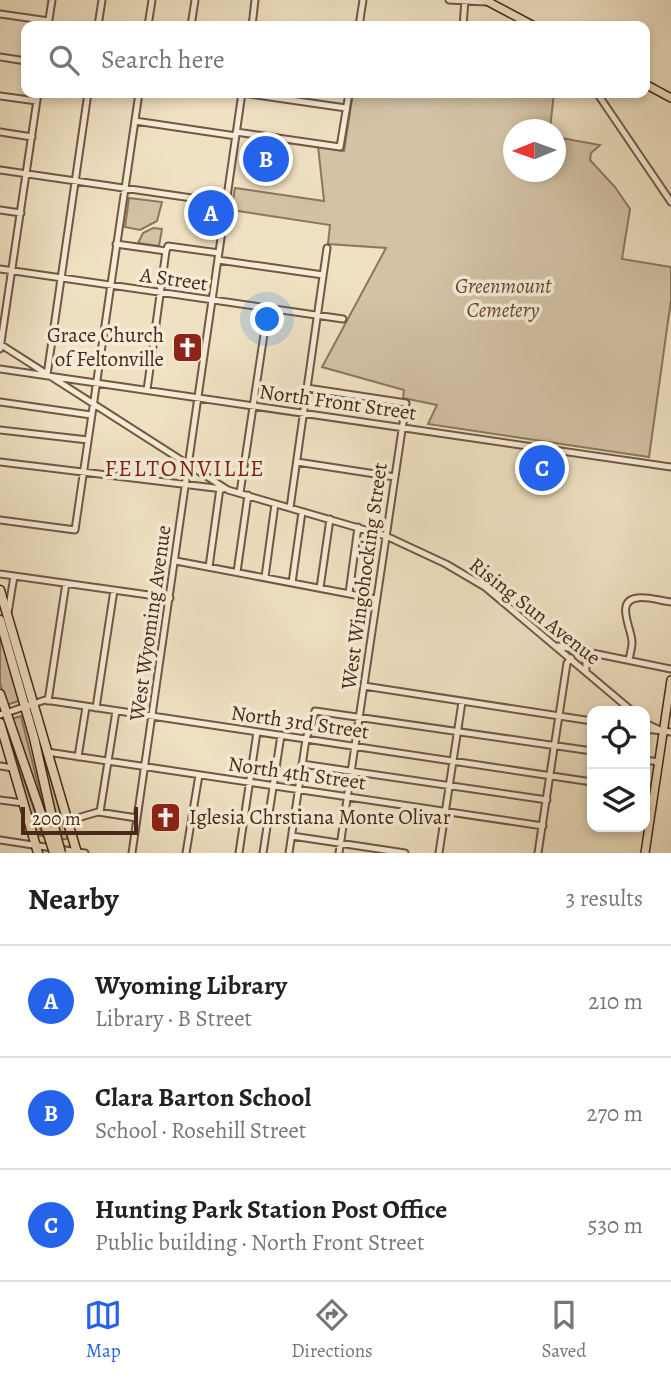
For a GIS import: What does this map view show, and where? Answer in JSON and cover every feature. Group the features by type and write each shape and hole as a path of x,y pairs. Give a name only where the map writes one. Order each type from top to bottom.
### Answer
{"highway":[{"path":"0,590 4,618"},
{"path":"0,605 29,705 79,853"},
{"path":"0,694 3,715 61,853"},
{"path":"29,705 54,853"},
{"path":"0,723 33,848"}],"main road":[{"path":"487,1 525,21"},
{"path":"650,87 671,98"},
{"path":"645,853 659,762 667,732 671,682"}],"street":[{"path":"48,21 52,0"},
{"path":"99,21 102,0"},
{"path":"149,21 152,0"},
{"path":"192,21 195,0"},
{"path":"253,21 255,0"},
{"path":"360,21 363,0"},
{"path":"449,0 487,1"},
{"path":"464,21 466,0"},
{"path":"0,14 34,21"},
{"path":"0,57 21,60"},
{"path":"0,96 37,102"},
{"path":"0,346 37,98"},
{"path":"47,375 87,98"},
{"path":"0,520 75,530 138,98"},
{"name":"West Wyoming Avenue","path":"132,853 241,98"},
{"path":"277,98 346,108"},
{"path":"135,121 341,147 348,98"},
{"path":"600,98 671,202"},
{"path":"0,132 32,136"},
{"path":"0,170 226,203"},
{"path":"0,210 21,213"},
{"path":"116,244 166,251"},
{"path":"147,390 168,246 323,275"},
{"path":"290,508 327,248"},
{"name":"A Street","path":"0,269 343,320"},
{"path":"240,493 268,309"},
{"name":"Rising Sun Avenue","path":"0,346 228,490 386,536 446,564 482,585 558,646 626,706"},
{"name":"North Front Street","path":"0,369 671,467"},
{"name":"West Wingohocking Street","path":"307,388 406,403 376,599 371,657 359,716 339,853"},
{"path":"0,402 92,415"},
{"path":"0,430 88,440"},
{"path":"0,462 228,490"},
{"path":"296,462 395,477"},
{"path":"209,567 220,488"},
{"path":"237,572 248,495"},
{"path":"265,577 275,504"},
{"path":"292,583 302,512"},
{"path":"320,588 330,519"},
{"path":"349,593 358,527"},
{"path":"176,561 376,599"},
{"path":"0,574 170,598"},
{"path":"4,618 14,576"},
{"path":"48,701 66,583"},
{"path":"96,708 114,590"},
{"path":"629,660 633,641 627,624 628,601 637,597 671,602"},
{"path":"558,646 671,670"},
{"path":"538,853 567,663 578,653 587,652"},
{"path":"586,671 586,660 596,654"},
{"path":"364,686 587,720"},
{"name":"North 3rd Street","path":"3,715 48,701 587,781"},
{"path":"439,853 462,702"},
{"path":"78,757 86,707"},
{"path":"100,811 116,711"},
{"path":"289,853 306,739 314,711 587,750"},
{"path":"650,725 667,732"},
{"path":"239,853 257,732"},
{"path":"263,853 281,735"},
{"name":"North 4th Street","path":"47,752 542,826"},
{"path":"650,761 659,762"},
{"path":"302,764 547,800"},
{"path":"0,766 13,768"},
{"path":"186,853 199,775"},
{"path":"650,790 655,791"},
{"path":"0,800 23,803"},
{"path":"67,821 100,811 137,818"},
{"path":"292,836 340,843 365,850 405,853"},
{"path":"0,840 33,848 79,853"},
{"path":"26,853 33,848"}],"green space":[{"name":"Greenmount Cemetery","path":"352,98 553,98 551,119 503,119 503,182 566,182 566,139 600,145 591,153 590,160 615,187 630,209 622,259 671,267 671,300 649,457 428,424 437,405 403,398 404,390 322,367 386,248 328,244 330,225 231,210 235,188 324,201 318,146 344,151"},
{"path":"129,198 162,202 157,221 140,230 125,227"},
{"path":"153,228 162,229 159,246 138,243 143,233"},
{"path":"0,632 19,701 6,705 0,683"},
{"path":"32,713 68,839 62,839 51,805 30,714"},
{"path":"21,716 47,821 11,719"},
{"path":"4,722 43,836 37,835"}],"place":[{"name":"Clara Barton School","path":"266,159"},
{"name":"Wyoming Library","path":"211,213"},
{"name":"Grace Church of Feltonville","path":"187,347"},
{"name":"Hunting Park Station Post Office","path":"542,468"},
{"name":"Iglesia Chrstiana Monte Olivar","path":"166,817"}],"district":[{"name":"FELTONVILLE","path":"185,468"}]}
